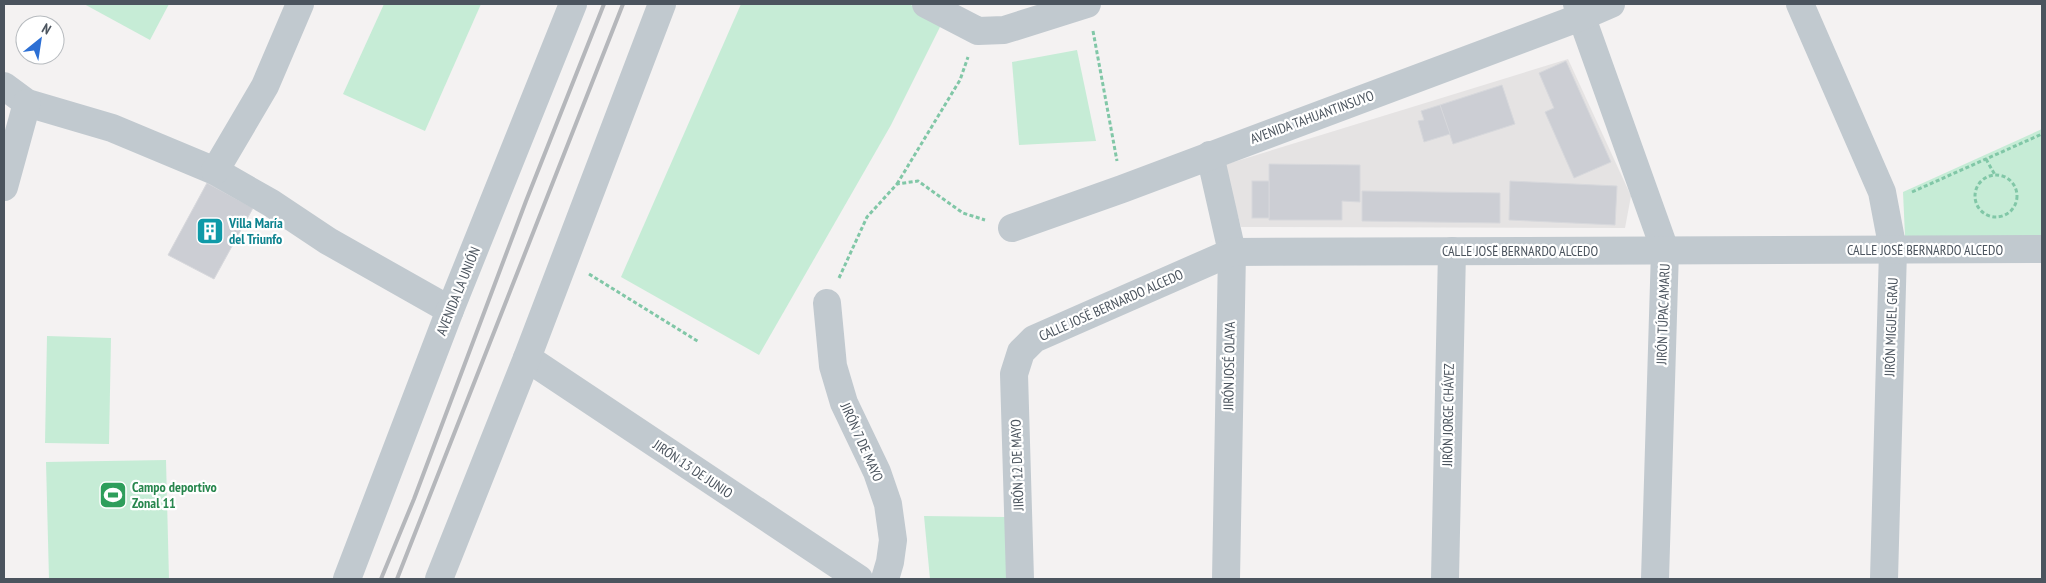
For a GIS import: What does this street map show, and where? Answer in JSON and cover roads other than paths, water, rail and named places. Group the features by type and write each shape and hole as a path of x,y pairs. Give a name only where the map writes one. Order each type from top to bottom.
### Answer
{"street":[{"path":"215,171 265,86 300,4"},
{"name":"AVENIDA LA UNIÓN","path":"347,579 450,310 573,4"},
{"path":"439,579 527,358 662,4"},
{"path":"926,4 978,31 1004,30 1089,14"},
{"name":"AVENIDA TAHUANTINSUYO","path":"1012,228 1122,189 1579,10 1611,4"},
{"name":"JIRÓN MIGUEL GRAU","path":"1800,4 1882,192 1893,250 1884,579"},
{"name":"JIRÓN TÚPAC AMARU","path":"1579,10 1665,250 1655,579"},
{"path":"4,86 27,102 112,128 215,171 271,203 328,241 450,310"},
{"path":"4,188 27,102"},
{"name":"JIRÓN JOSÉ OLAYA","path":"1210,155 1232,252 1226,579"},
{"name":"CALLE JOSË BERNARDO ALCEDO","path":"1021,352 1034,339 1232,252 2042,249"},
{"name":"JIRÓN JORGE CHÁVEZ","path":"1444,579 1452,251"},
{"name":"JIRÓN 7 DE MAYO","path":"827,303 833,366 844,403 877,472 888,504 893,540 885,579"},
{"name":"JIRÓN 12 DE MAYO","path":"1020,579 1014,374 1021,352"},
{"name":"JIRÓN 13 DE JUNIO","path":"527,358 860,579"}],"railway":[{"path":"381,579 414,499 526,201 604,4"},
{"path":"397,579 623,4"}],"place":[{"name":"Villa María del Triunfo","path":"210,231"},
{"name":"Campo deportivo Zonal 11","path":"113,495"}]}
